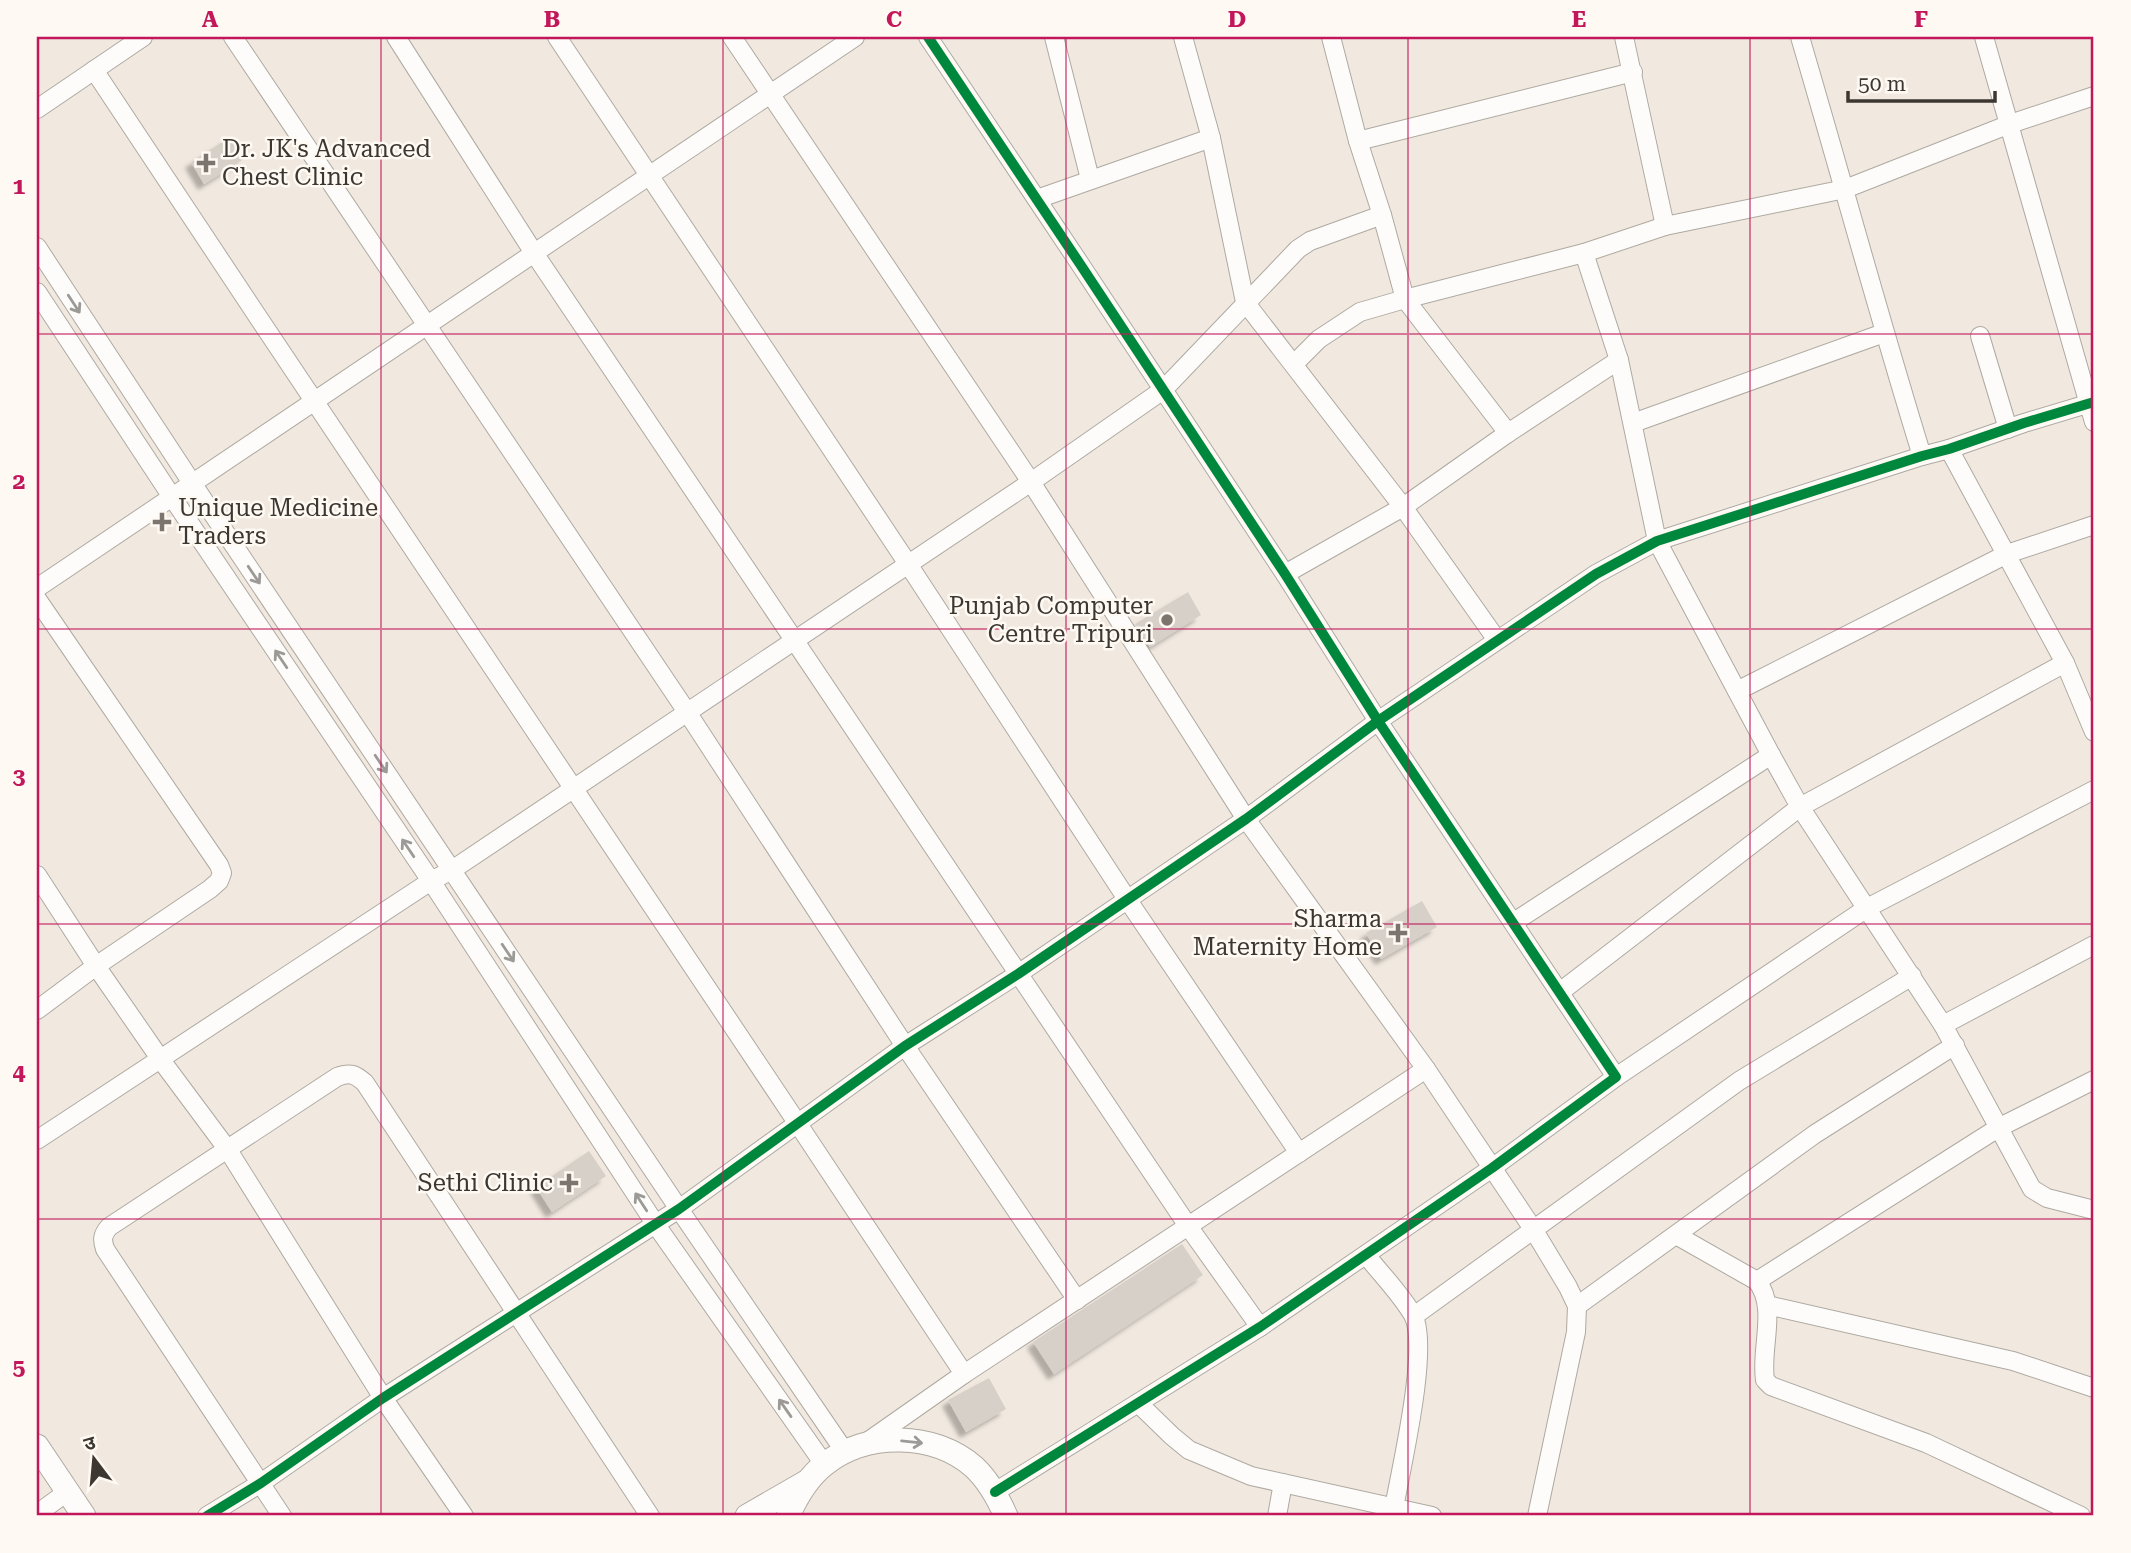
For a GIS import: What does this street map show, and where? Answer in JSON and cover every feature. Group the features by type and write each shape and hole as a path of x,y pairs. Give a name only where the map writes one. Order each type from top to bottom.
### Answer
{"street":[{"path":"37,108 143,37"},
{"path":"233,37 687,712 905,1046 1077,1300"},
{"path":"396,37 534,253 1188,1226 1260,1327"},
{"path":"556,37 908,564 1127,899 1299,1153"},
{"path":"732,37 1031,482 1246,819 1426,1069 1533,1229 1568,1287 1577,1306 1576,1332 1537,1516"},
{"path":"37,588 855,37"},
{"path":"928,37 1616,1077"},
{"path":"1054,37 1090,179"},
{"path":"1184,37 1211,138 1245,302 1403,506 1497,640"},
{"path":"1331,37 1358,141 1405,299 1508,433"},
{"path":"1624,37 1665,226"},
{"path":"1800,37 1922,456"},
{"path":"1984,37 2092,403 2094,422"},
{"path":"93,70 964,1374"},
{"path":"1358,141 1633,72"},
{"path":"1294,364 1319,339 1360,312 1584,253 1665,226 1845,189 2010,124 2094,96"},
{"path":"1037,199 1211,138"},
{"path":"37,1140 431,881 452,870 1031,482 1163,390 1298,249 1310,241 1382,215"},
{"path":"37,247 679,1209 853,1449"},
{"path":"1584,253 1619,360 1657,541 1771,755 1800,807 1943,1025 2032,1189 2047,1198 2094,1210"},
{"path":"37,292 431,881 816,1472"},
{"path":"1633,423 1884,333"},
{"path":"1980,336 2008,429"},
{"path":"1285,574 1403,506 1619,360"},
{"path":"208,1516 261,1483 383,1398 656,1225 905,1046 1018,974 1246,819 1378,721 1596,574 1657,541 2092,403"},
{"path":"1949,449 2065,663 2094,732"},
{"path":"1737,691 2007,554 2094,525"},
{"path":"37,599 222,873 219,881 210,889 37,1010"},
{"path":"1560,992 1800,807 2065,663"},
{"path":"1514,922 1771,755"},
{"path":"995,1492 1260,1327 1492,1168 1616,1077 1867,908 2094,790"},
{"path":"37,875 96,967 228,1150 383,1398 464,1516"},
{"path":"1943,1025 2094,945"},
{"path":"1414,1316 1739,1081 1912,976"},
{"path":"1577,1306 1815,1134 1955,1045"},
{"path":"747,1516 853,1449 1426,1069"},
{"path":"282,1516 105,1249 102,1240 108,1227 337,1077 348,1073 356,1075 365,1083 650,1516"},
{"path":"1757,1280 1997,1128 2094,1080"},
{"path":"1676,1235 1757,1280 1765,1292 1767,1305 1763,1370 1765,1380 1771,1386 1926,1443 2081,1516"},
{"path":"1366,1255 1414,1316 1419,1334 1418,1372 1394,1508"},
{"path":"1767,1305 2013,1362 2094,1388"},
{"path":"1138,1403 1189,1450 1251,1476 1432,1516"},
{"path":"853,1449 881,1440 914,1440 946,1449 974,1467 995,1492 1006,1516"},
{"path":"37,1446 84,1516"},
{"path":"788,1516 816,1472"},
{"path":"1277,1516 1283,1483"},
{"path":"37,1514 67,1492"}],"building":[{"path":"230,137 244,159 204,184 191,162"},
{"name":"Punjab Computer Centre Tripuri","path":"1188,592 1201,615 1150,647 1135,624"},
{"path":"1422,901 1437,927 1381,959 1366,933"},
{"path":"589,1151 606,1176 552,1212 536,1187"},
{"path":"1182,1244 1203,1275 1054,1374 1033,1342"},
{"path":"989,1378 1006,1409 966,1432 948,1400"}],"cycle path":[{"path":"928,37 1616,1077 1492,1168 1260,1327 995,1492"},
{"path":"207,1516 261,1483 383,1398 679,1209 905,1046 1018,974 1246,819 1378,721 1596,574 1657,541 2094,402"}],"place":[{"name":"Dr. JK's Advanced Chest Clinic","path":"206,163"},
{"name":"Unique Medicine Traders","path":"162,522"},
{"name":"Punjab Computer Centre Tripuri","path":"1167,620"},
{"name":"Sharma Maternity Home","path":"1398,933"},
{"name":"Sethi Clinic","path":"569,1183"}]}
